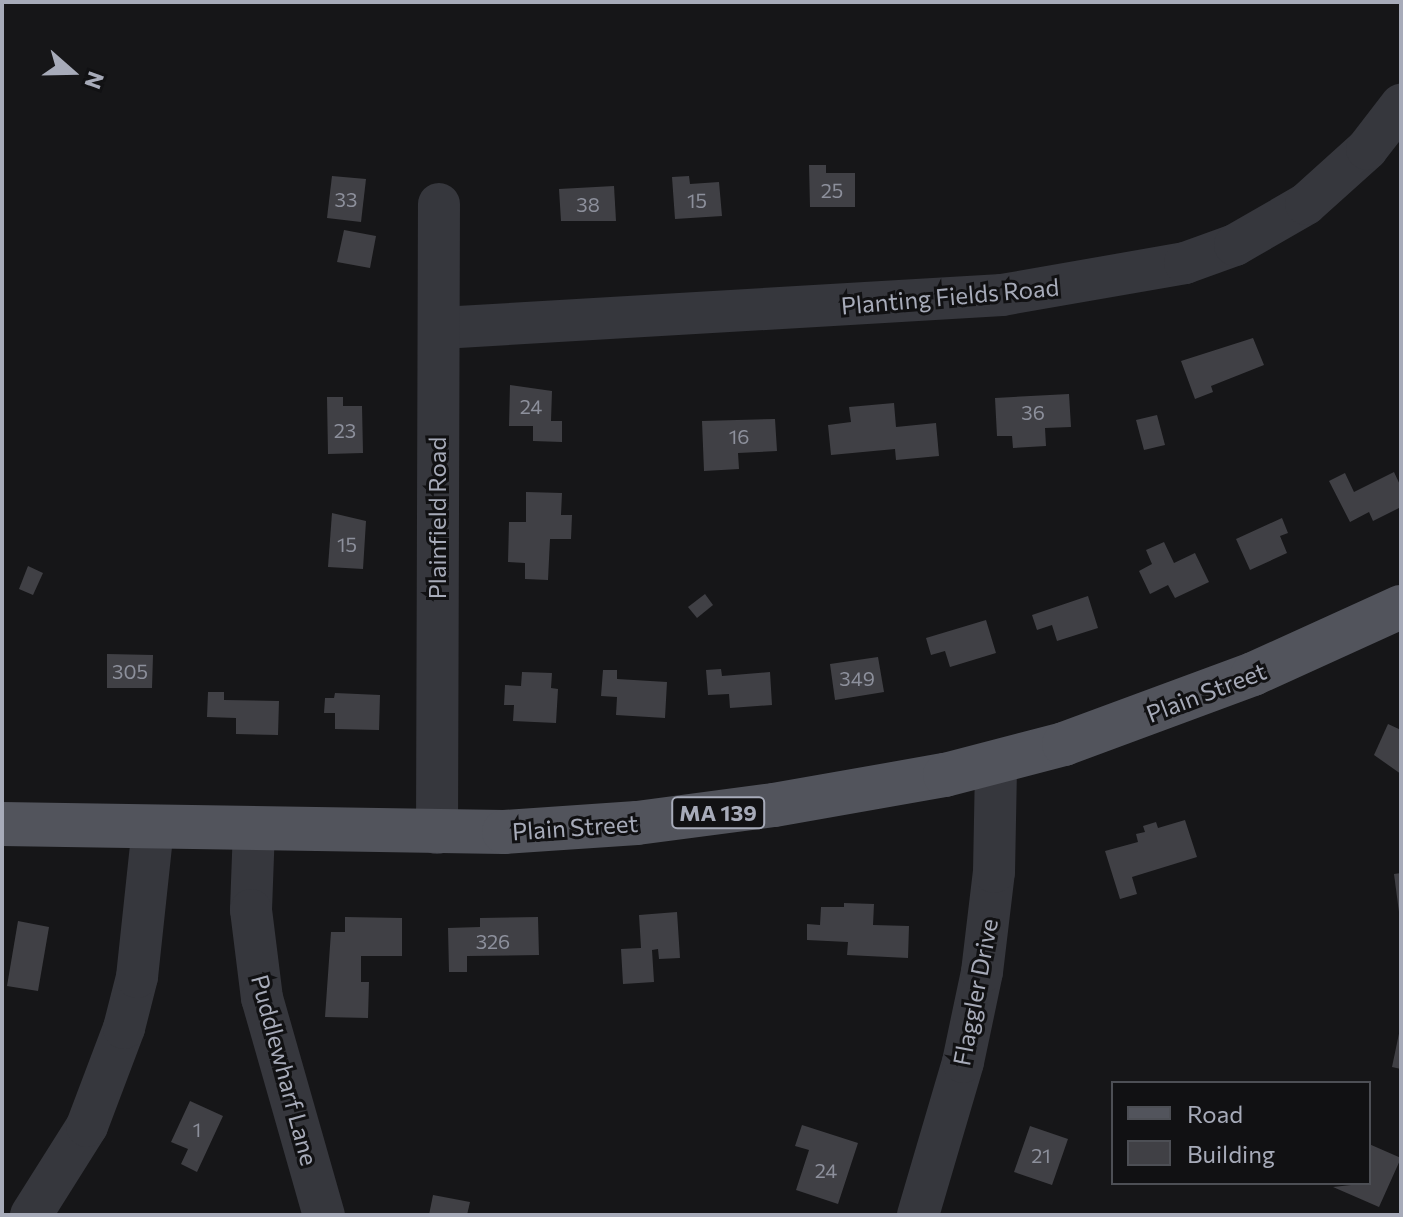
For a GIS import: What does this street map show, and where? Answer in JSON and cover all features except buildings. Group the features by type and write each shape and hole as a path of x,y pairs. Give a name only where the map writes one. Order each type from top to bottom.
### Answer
{"main road":[{"name":"Plain Street","path":"2,824 437,833 571,829 705,815 996,763 1198,697 1401,607"}],"street":[{"name":"Planting Fields Road","path":"441,328 971,298 1185,263 1235,245 1306,204 1367,149 1401,105"},
{"name":"Plainfield Road","path":"437,833 439,204"},
{"name":"Flaggler Drive","path":"918,1215 963,1062 982,972 994,872 996,763"},
{"path":"31,1215 87,1126 124,1028 137,977 153,828"},
{"name":"Puddlewharf Lane","path":"254,828 253,937 262,998 324,1215"}]}
